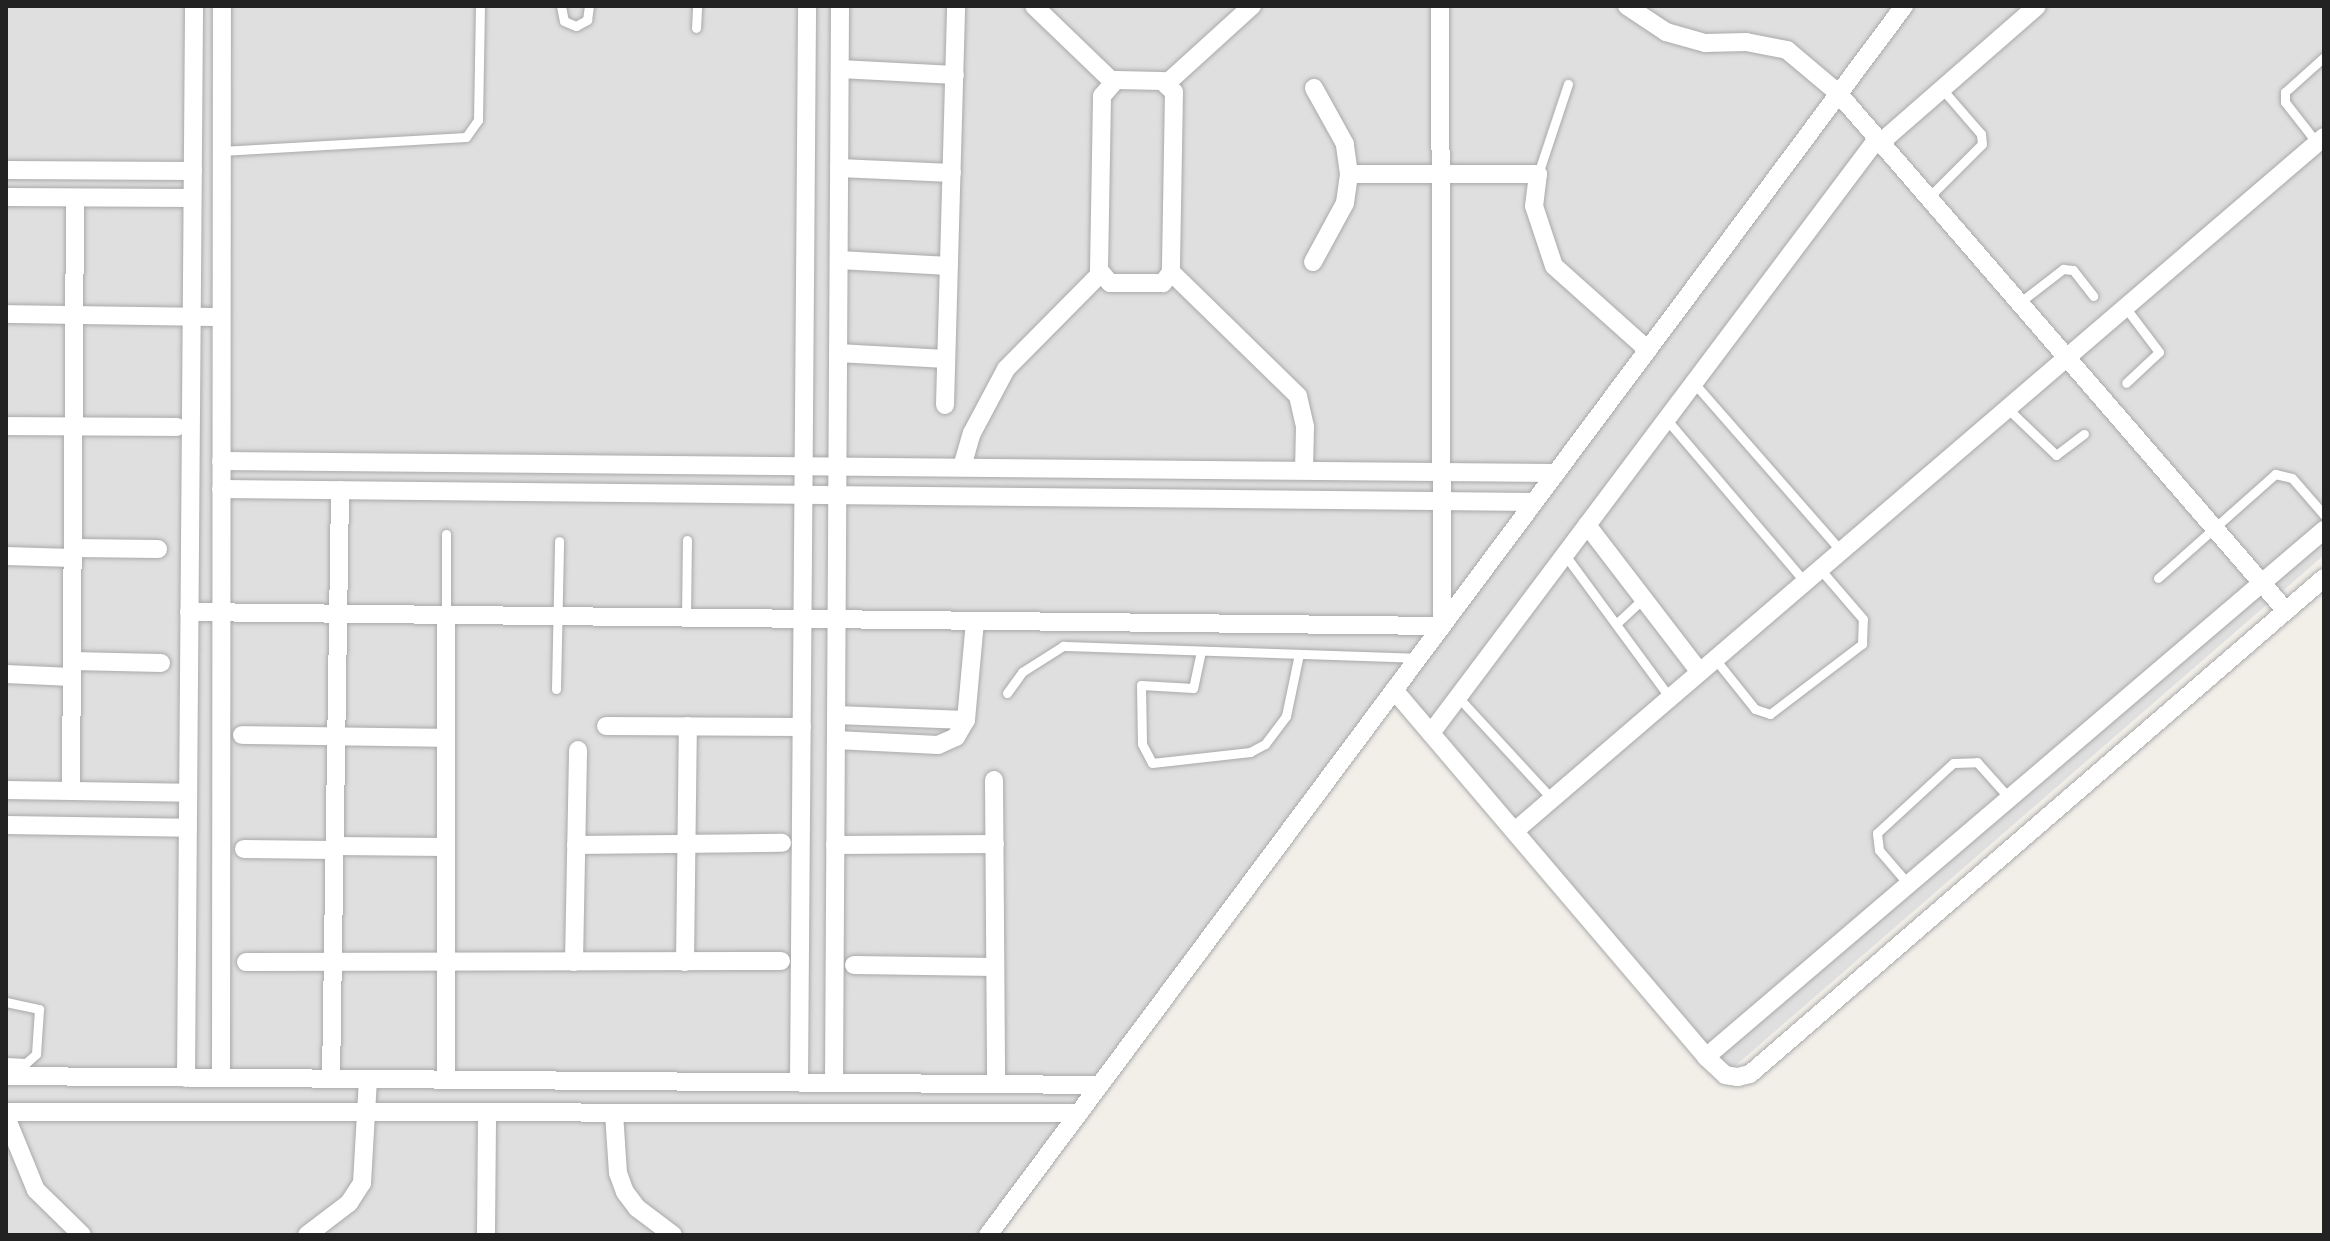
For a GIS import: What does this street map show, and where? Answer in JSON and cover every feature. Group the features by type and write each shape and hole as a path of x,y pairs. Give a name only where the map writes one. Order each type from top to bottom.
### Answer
{"street":[{"path":"186,1078 194,6"},
{"path":"221,1078 222,6"},
{"path":"799,1082 807,6"},
{"path":"834,1083 840,6"},
{"path":"945,405 956,6"},
{"path":"1034,6 1112,81 1167,83 1252,6"},
{"path":"1440,6 1442,626"},
{"path":"1627,6 1666,32 1705,43 1746,42 1787,50 1838,93 2286,611"},
{"path":"988,1235 1904,6"},
{"path":"1431,733 1879,141 2037,6"},
{"path":"840,69 955,75"},
{"path":"962,467 972,433 1006,369 1100,274 1102,96 1112,81"},
{"path":"1100,274 1110,283 1159,284 1171,272 1175,98 1167,83"},
{"path":"1313,262 1345,203 1349,174 1345,144 1314,88"},
{"path":"807,119 839,118"},
{"path":"1516,830 2321,140"},
{"path":"839,168 952,173"},
{"path":"6,170 193,171"},
{"path":"1349,174 1538,174 1534,206 1554,266 1648,350"},
{"path":"6,197 192,198"},
{"path":"71,791 75,198"},
{"path":"839,260 949,266"},
{"path":"1171,272 1298,396 1305,427 1304,470"},
{"path":"6,314 221,317"},
{"path":"838,353 946,359"},
{"path":"6,426 177,427"},
{"path":"221,461 1556,473"},
{"path":"1167,469 1168,497"},
{"path":"221,489 1534,502"},
{"path":"331,1079 340,490"},
{"path":"1587,525 1700,672"},
{"path":"1706,1057 2324,530"},
{"path":"6,556 158,549"},
{"path":"1394,690 1706,1057 1725,1075 1750,1074 2324,578"},
{"path":"189,612 1442,626"},
{"path":"446,615 446,1080"},
{"path":"836,740 938,745 956,737 966,720 975,621"},
{"path":"6,674 161,663"},
{"path":"836,715 966,720"},
{"path":"606,726 802,727"},
{"path":"685,962 688,726"},
{"path":"242,735 446,738"},
{"path":"574,962 578,750"},
{"path":"994,780 996,1084"},
{"path":"6,790 188,793"},
{"path":"6,825 188,828"},
{"path":"576,845 782,843"},
{"path":"835,845 995,844"},
{"path":"244,849 446,847"},
{"path":"246,962 781,961"},
{"path":"854,965 995,967"},
{"path":"186,974 221,975"},
{"path":"6,1076 1100,1085"},
{"path":"307,1235 357,1194 368,1079"},
{"path":"715,1113 716,1082"},
{"path":"486,1235 487,1113"},
{"path":"614,1113 618,1173 625,1192 637,1208 673,1235"},
{"path":"82,1235 36,1190 6,1115 1079,1113"}],"lane":[{"path":"221,151 466,137 478,120 480,6"},
{"path":"561,6 564,21 576,26 587,20 589,6"},
{"path":"696,28 697,6"},
{"path":"2321,140 2285,102 2285,92 2324,57"},
{"path":"1538,174 1568,84"},
{"path":"1928,198 1982,144 1981,134 1942,89"},
{"path":"2019,303 2063,269 2073,270 2093,296"},
{"path":"2125,307 2159,352 2126,383"},
{"path":"1694,383 1841,551"},
{"path":"2007,408 2056,455 2084,434"},
{"path":"1667,420 1805,582"},
{"path":"2158,578 2275,474 2292,478 2324,515"},
{"path":"446,534 446,615"},
{"path":"686,618 687,540"},
{"path":"556,689 559,541"},
{"path":"1565,555 1670,698"},
{"path":"1715,659 1755,709 1770,714 1862,644 1863,619 1820,569"},
{"path":"1616,624 1643,599"},
{"path":"1007,693 1022,672 1063,646 1418,658"},
{"path":"1201,651 1193,688 1141,685 1142,744 1152,763 1250,752 1265,744 1286,716 1299,654"},
{"path":"1458,697 1552,799"},
{"path":"1909,885 1879,850 1877,833 1953,763 1977,762 2011,800"},
{"path":"6,1002 39,1009 36,1054 26,1063 6,1062"}],"shaded area":[{"path":"6,6 2324,6 2324,555 1719,1080 1393,698 1001,1235 6,1235"}]}
